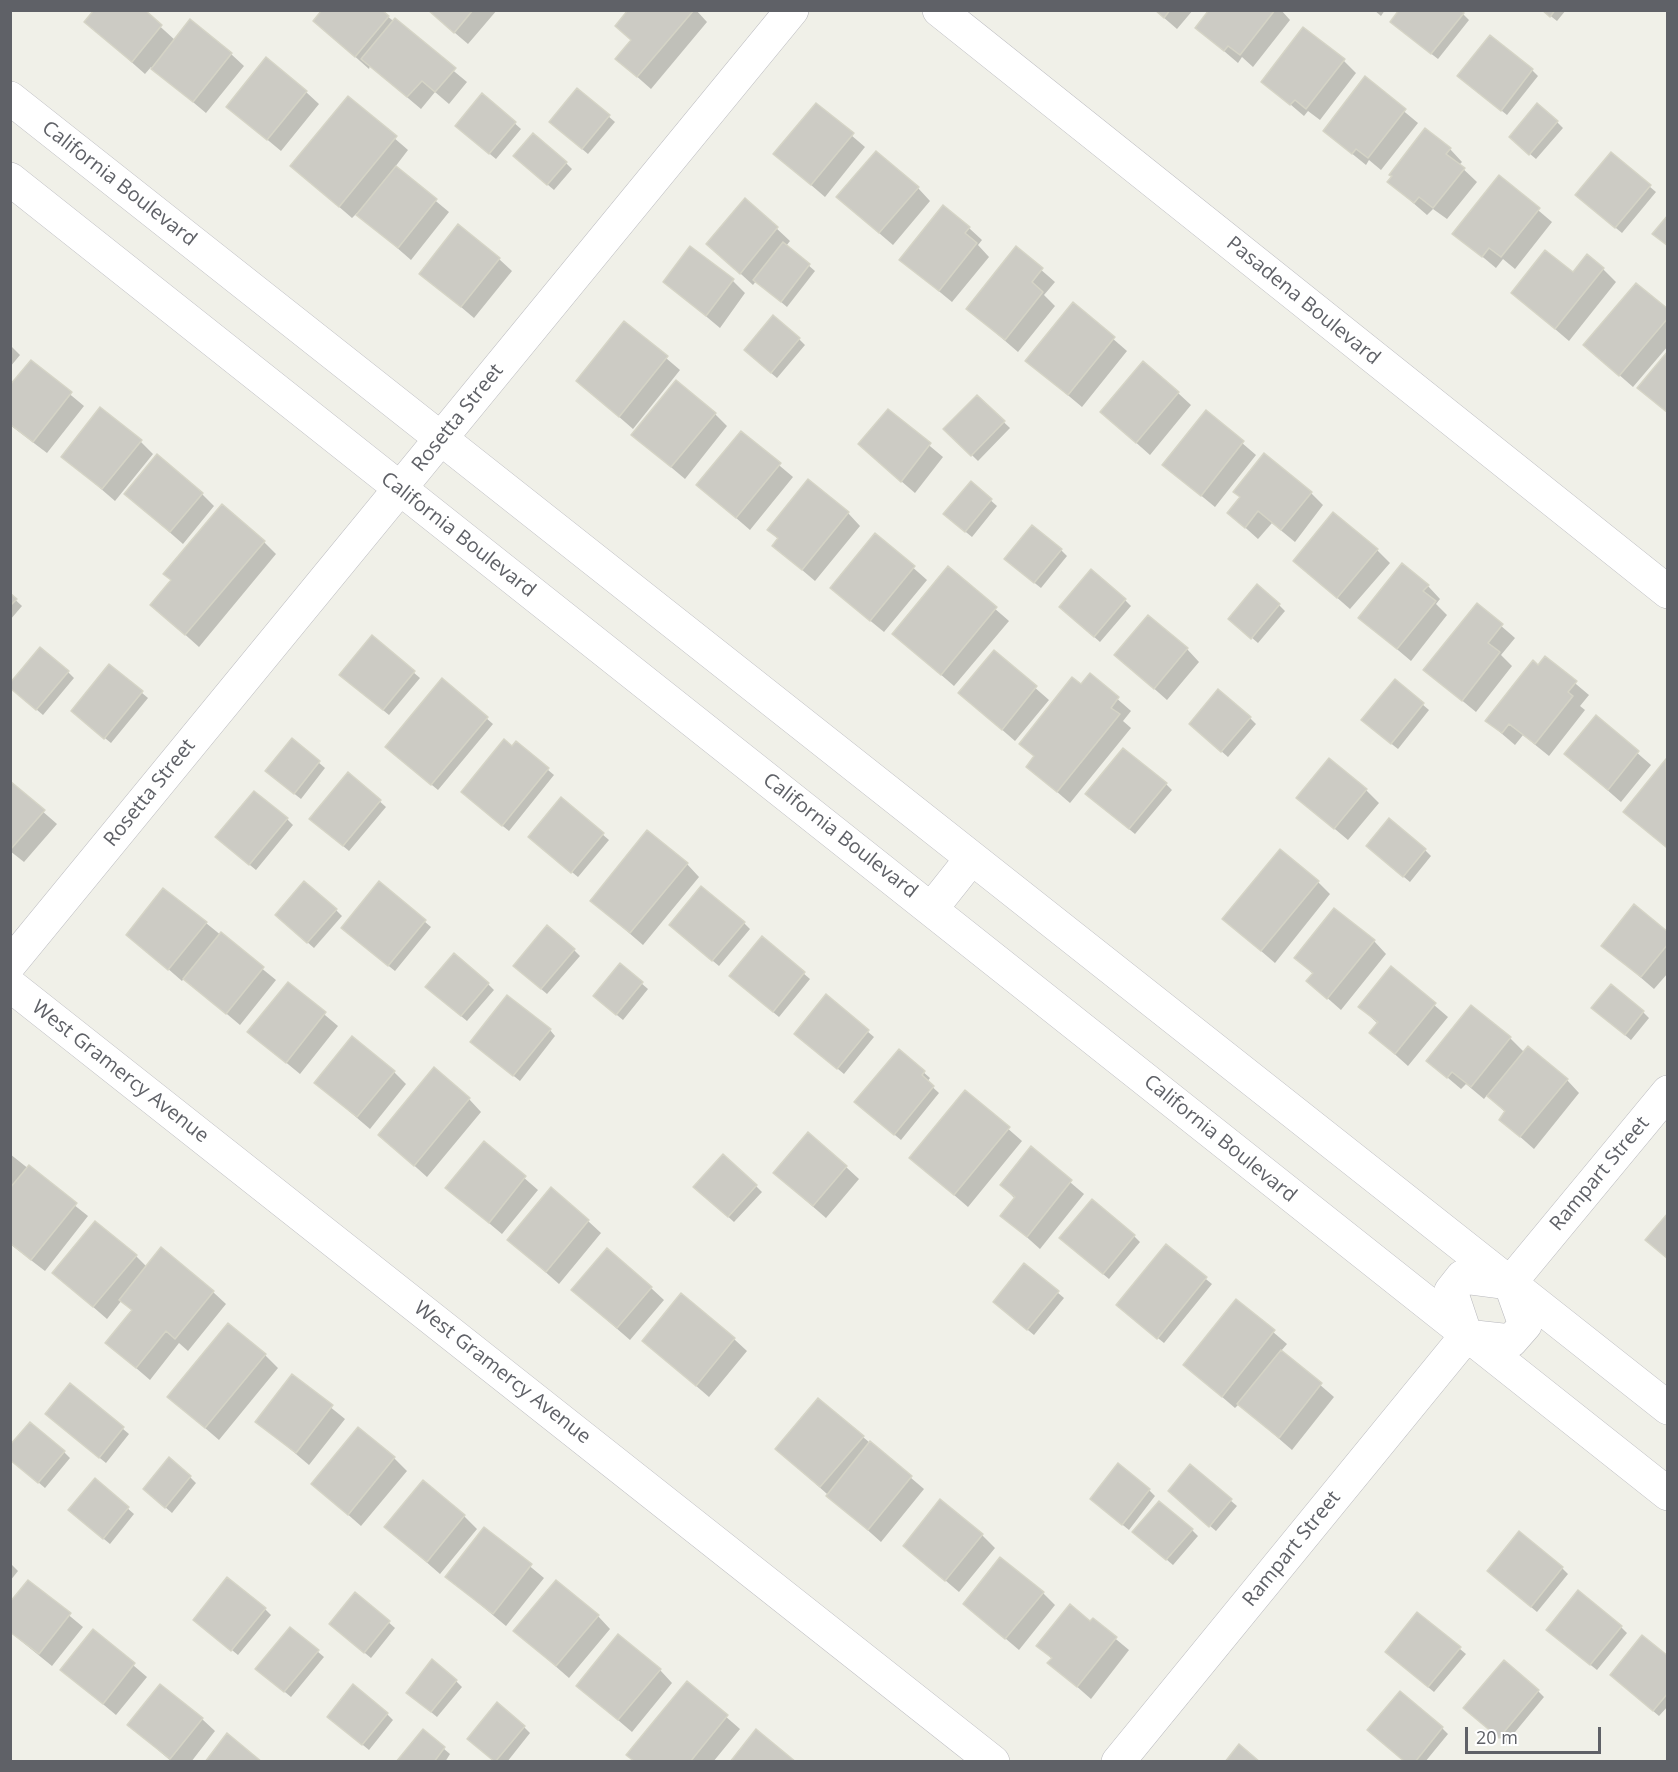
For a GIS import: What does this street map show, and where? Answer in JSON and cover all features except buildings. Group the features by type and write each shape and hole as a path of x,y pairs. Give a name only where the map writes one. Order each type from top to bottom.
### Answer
{"street":[{"name":"Rosetta Street","path":"10,964 792,10"},
{"name":"Pasadena Boulevard","path":"939,10 1668,592"},
{"name":"California Boulevard","path":"10,98 1668,1408"},
{"name":"California Boulevard","path":"10,179 1668,1494"},
{"path":"932,908 971,859"},
{"name":"West Gramercy Avenue","path":"10,985 993,1761"},
{"name":"Rampart Street","path":"1510,1283 1668,1092"},
{"path":"1462,1277 1510,1283 1525,1325 1511,1341 1466,1336 1451,1291 1462,1277"},
{"name":"Rampart Street","path":"1118,1761 1466,1336"}]}
